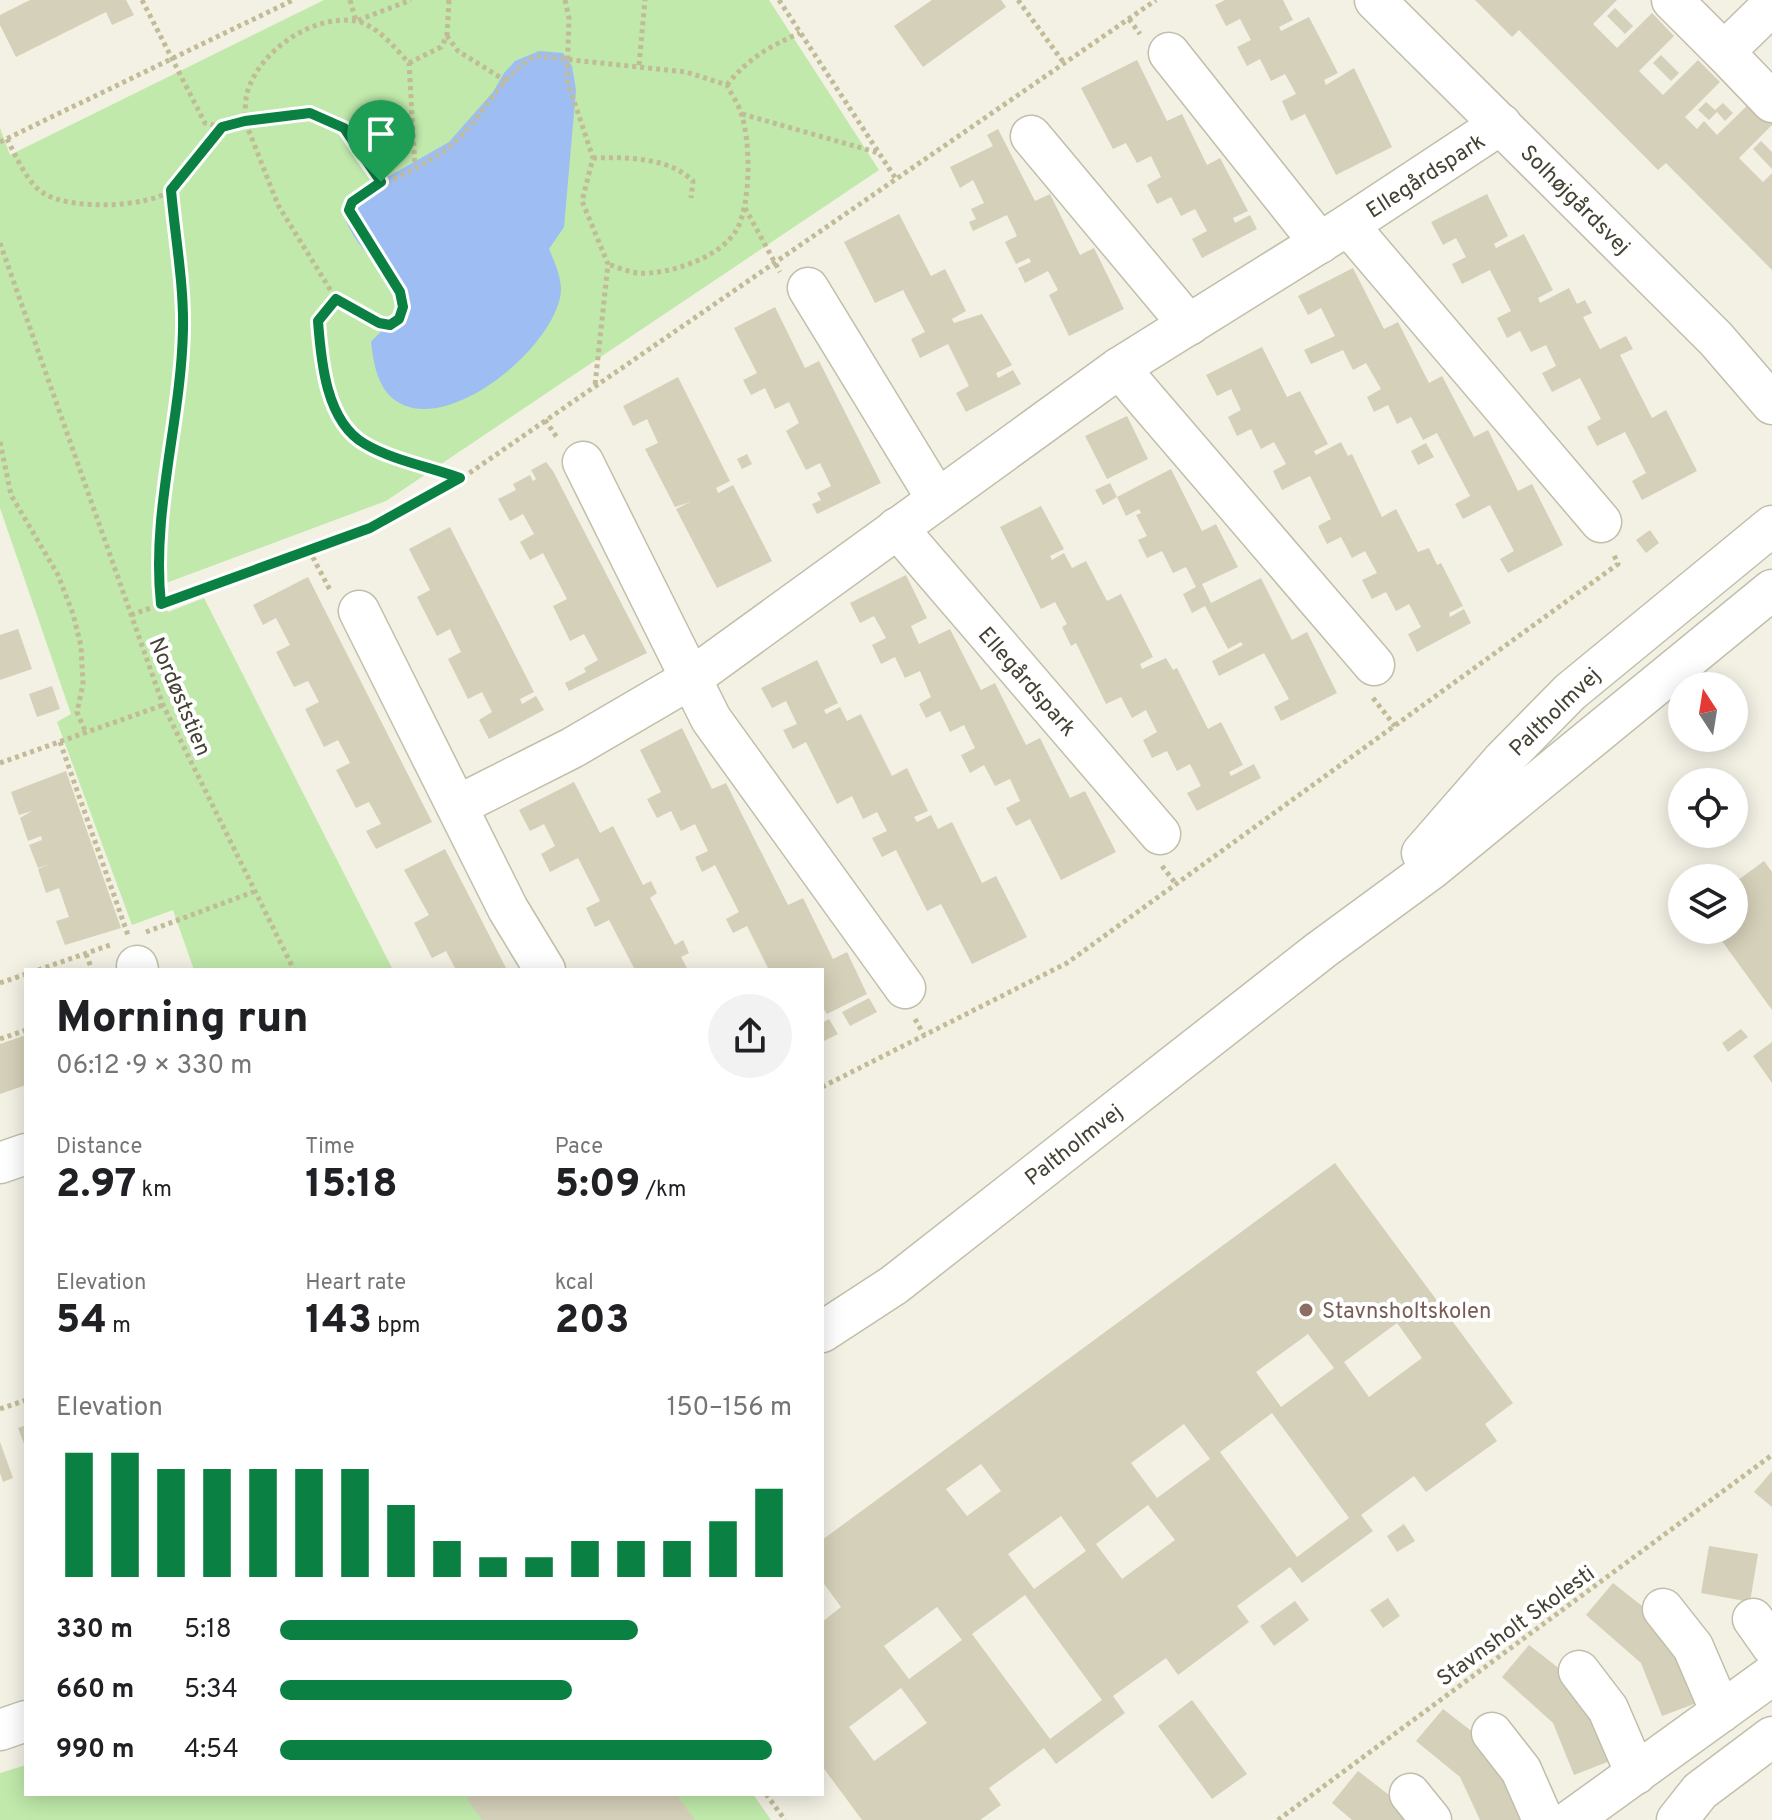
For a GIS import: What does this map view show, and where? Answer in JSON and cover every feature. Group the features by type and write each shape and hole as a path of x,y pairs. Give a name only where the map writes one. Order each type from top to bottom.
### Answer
{"street":[{"name":"Solhøjgårdsvej","path":"1375,0 1716,339 1772,404"},
{"path":"1672,0 1772,102"},
{"path":"1724,52 1772,5"},
{"name":"Ellegårdspark","path":"1169,53 1601,522"},
{"name":"Ellegårdspark","path":"457,806 572,748 690,679 1119,368 1334,234 1501,124"},
{"path":"1031,136 1189,325"},
{"path":"808,288 937,499"},
{"path":"1119,368 1374,665"},
{"path":"574,456 711,719 905,988"},
{"name":"Paltholmvej","path":"1321,950 1425,850 1503,760 1570,692 1772,526"},
{"name":"Ellegårdspark","path":"897,528 1160,834"},
{"name":"Paltholmvej","path":"824,1331 894,1285 1321,950 1430,870 1772,590"},
{"path":"359,611 508,909 544,968"},
{"path":"0,1163 24,1155"},
{"path":"1663,1609 1693,1647 1721,1712"},
{"path":"1579,1671 1608,1709 1636,1774"},
{"path":"1571,1820 1772,1675"},
{"path":"0,1730 24,1722"},
{"path":"1492,1733 1521,1770 1543,1820"},
{"path":"1677,1820 1700,1791 1772,1737"},
{"path":"1710,1820 1727,1799 1772,1766"}],"path":[{"path":"142,0 205,123 222,127 310,113 344,128 381,182"},
{"path":"0,142 293,0"},
{"path":"350,0 356,21"},
{"path":"411,0 356,21 329,23 280,45 262,63 247,91 245,121 278,205 336,299 379,323 390,325 399,319 403,307 400,292 349,210 352,202 381,182 415,167 454,143 514,67 535,56 686,72 727,85 742,114 747,185 745,208 735,232 694,261 665,271 636,273 608,264"},
{"path":"409,63 441,47 447,36 449,0"},
{"path":"565,0 569,18 565,60 567,80 593,158 582,201 608,264 595,386"},
{"path":"639,65 645,0"},
{"path":"779,0 896,179"},
{"path":"1018,0 1064,63"},
{"path":"131,615 370,528 460,478 1156,0"},
{"path":"356,21 373,28 409,63 415,167"},
{"path":"727,85 743,65 767,48 800,33"},
{"path":"447,36 458,51 506,81"},
{"path":"742,114 879,153"},
{"path":"7,139 22,167 44,194 74,203 129,204 171,190 222,127"},
{"path":"593,158 622,157 653,162 685,173 693,181 691,198"},
{"path":"161,604 159,527 170,464 183,329 171,190"},
{"path":"745,208 774,263"},
{"name":"Nordøststien","path":"0,243 163,705 293,968"},
{"path":"336,299 318,321 321,362 333,407 364,444 460,478"},
{"path":"545,420 574,456"},
{"path":"0,442 11,495 53,564 73,614 81,646 83,684 77,712 86,733"},
{"path":"824,1086 1067,963 1618,564 1601,522"},
{"path":"309,550 337,604 359,611"},
{"path":"0,763 163,705"},
{"path":"60,742 134,958"},
{"path":"86,954 91,968"},
{"path":"0,983 24,975"},
{"path":"0,1039 24,1031"},
{"path":"0,1409 24,1401"},
{"name":"Stavnsholt Skolesti","path":"1278,1820 1772,1455"},
{"path":"767,1796 785,1820"}],"green space":[{"path":"324,0 769,0 879,170 386,501 158,586 168,612 204,598 392,968 193,968 173,910 132,925 57,722 71,714 0,508 0,128 10,155"},
{"path":"24,1766 24,1796 754,1796 771,1820 0,1820 0,1773"}],"water":[{"path":"539,51 563,53 572,66 576,90 564,227 549,249 561,285 555,313 540,338 518,362 492,383 463,399 435,408 409,407 388,394 378,376 371,342 393,317 396,301 383,274 351,231 344,202 449,142 493,92 515,61"}],"building":[{"path":"30,0 126,0 134,15 112,25 106,12 16,57 0,25 0,15"},
{"path":"932,0 1001,0 1006,7 923,67 894,26"},
{"path":"1225,0 1283,0 1293,20 1279,27 1281,31 1309,17 1338,73 1324,80 1326,85 1354,68 1392,147 1336,175 1305,114 1291,121 1282,101 1296,94 1285,74 1271,81 1260,59 1247,66 1237,47 1251,40 1240,19 1226,26 1215,5"},
{"path":"1475,0 1617,0 1593,24 1617,48 1652,13 1674,36 1639,71 1663,95 1698,60 1720,82 1685,117 1697,129 1704,121 1717,135 1753,100 1772,119 1772,125 1739,158 1763,182 1772,173 1772,270 1666,163 1658,170 1519,30 1512,37"},
{"path":"1615,8 1633,26 1625,34 1607,16"},
{"path":"1661,55 1679,73 1671,81 1653,63"},
{"path":"1137,60 1167,121 1182,114 1207,165 1220,158 1248,211 1233,218 1235,223 1250,215 1257,229 1202,258 1192,239 1207,231 1195,209 1181,216 1171,197 1157,204 1147,185 1161,177 1151,156 1137,163 1126,143 1113,149 1081,88"},
{"path":"1706,102 1715,110 1723,103 1733,113 1725,121 1717,112 1709,120 1698,110"},
{"path":"998,129 1035,201 1050,194 1080,255 1094,248 1124,309 1069,336 1049,295 1058,290 1048,271 1025,283 1018,268 1031,262 1029,258 1016,264 1005,242 1017,236 1007,215 973,231 969,222 976,219 971,209 984,203 973,180 960,188 950,167 993,146 987,135"},
{"path":"1761,141 1772,152 1772,169 1753,149"},
{"path":"1487,194 1508,236 1494,244 1496,248 1524,234 1553,290 1538,298 1540,303 1569,288 1577,304 1585,300 1592,313 1583,317 1600,349 1626,336 1633,349 1620,355 1652,418 1666,410 1697,471 1642,500 1632,481 1646,473 1625,432 1597,446 1587,427 1601,419 1580,378 1552,392 1542,373 1556,366 1546,345 1531,352 1520,331 1507,338 1497,318 1511,311 1490,270 1462,284 1452,264 1466,257 1456,238 1443,245 1431,222"},
{"path":"899,214 931,276 945,269 966,311 952,319 954,323 982,314 1012,365 996,373 998,378 1013,370 1021,384 966,412 956,393 969,386 948,344 920,358 911,339 925,332 903,290 875,303 844,242"},
{"path":"1353,268 1384,329 1398,322 1429,383 1442,376 1474,437 1488,430 1518,491 1532,484 1563,545 1508,573 1500,559 1514,551 1490,505 1463,519 1455,504 1470,496 1437,433 1423,440 1411,417 1397,424 1388,405 1374,412 1367,397 1381,389 1366,363 1353,370 1343,350 1311,364 1304,350 1335,336 1321,308 1308,315 1298,296"},
{"path":"775,307 805,368 819,361 881,483 817,514 812,504 821,500 817,493 831,486 820,463 806,470 786,431 799,423 789,402 775,409 765,388 751,395 743,380 757,373 734,328"},
{"path":"1262,347 1287,397 1300,391 1328,444 1314,451 1316,455 1341,442 1348,456 1352,454 1382,517 1396,509 1418,552 1429,548 1437,565 1441,563 1463,606 1449,613 1450,617 1464,609 1471,623 1417,652 1408,634 1421,627 1409,604 1396,611 1386,592 1372,599 1362,580 1377,573 1365,551 1352,558 1341,537 1327,544 1318,526 1331,519 1310,476 1282,490 1273,471 1286,464 1274,442 1261,449 1251,429 1237,436 1228,417 1241,410 1231,389 1217,396 1206,375"},
{"path":"678,377 730,481 716,488 718,493 733,485 772,561 717,588 676,509 690,502 675,507 645,449 658,443 647,419 633,426 623,406"},
{"path":"1127,416 1148,459 1107,479 1085,436"},
{"path":"1426,443 1434,457 1418,465 1411,451"},
{"path":"747,454 752,464 742,469 737,459"},
{"path":"546,462 647,653 569,691 565,683 586,672 584,668 598,660 584,634 570,641 553,606 567,599 543,553 530,560 520,542 534,534 523,514 510,521 498,499 516,490 513,484 530,475 533,481 536,479 531,470"},
{"path":"1171,469 1202,531 1216,524 1238,567 1202,584 1211,603 1261,578 1292,640 1307,632 1337,693 1281,721 1274,707 1289,699 1264,653 1219,676 1212,661 1243,645 1241,642 1228,649 1205,606 1192,613 1183,594 1196,587 1186,567 1173,573 1162,551 1147,558 1138,540 1147,536 1136,515 1141,513 1139,509 1126,516 1117,497"},
{"path":"1110,483 1117,497 1103,505 1095,490"},
{"path":"1041,506 1064,549 1050,556 1052,560 1064,553 1072,568 1086,561 1107,601 1121,594 1153,657 1140,664 1142,669 1166,658 1173,670 1177,668 1208,729 1221,722 1243,765 1229,772 1231,776 1254,764 1261,778 1197,811 1187,793 1201,786 1190,764 1177,771 1167,751 1152,758 1143,740 1157,732 1146,710 1132,718 1121,697 1106,704 1076,643 1071,646 1062,627 1067,624 1055,602 1041,609 1000,527"},
{"path":"450,527 534,692 520,699 522,704 536,696 544,710 489,739 479,720 492,712 482,692 468,699 448,659 461,652 450,629 437,636 417,597 430,590 409,549"},
{"path":"1650,530 1659,543 1646,553 1636,540"},
{"path":"906,575 927,618 911,626 919,644 950,629 981,690 995,683 1026,745 1040,738 1070,798 1085,791 1116,852 1061,880 1030,819 1016,826 1006,808 1020,801 1010,779 995,786 984,765 970,773 961,755 975,748 964,725 950,732 940,711 926,718 919,704 931,697 920,671 905,678 895,657 881,664 872,645 886,638 874,616 860,623 850,603"},
{"path":"308,577 432,822 376,849 366,831 381,824 369,802 356,808 336,770 350,763 338,740 324,747 305,709 319,702 308,681 294,687 276,652 290,645 276,618 263,625 253,605"},
{"path":"18,629 32,669 0,680 0,635"},
{"path":"817,660 838,703 824,710 826,714 840,707 847,721 861,714 892,776 907,768 928,811 914,817 917,822 931,815 938,829 952,822 982,883 996,876 1027,937 972,964 941,904 927,911 896,850 882,857 872,838 887,831 877,812 863,819 852,796 837,804 806,742 793,749 783,730 797,724 786,701 772,708 761,688"},
{"path":"52,686 60,709 37,717 29,694"},
{"path":"682,728 712,789 726,783 788,905 803,898 833,959 847,952 867,994 827,1014 824,1009 824,968 768,968 747,926 733,933 726,919 739,912 715,865 702,872 695,857 708,851 695,824 681,831 671,811 657,818 647,799 661,792 640,750"},
{"path":"66,771 121,928 65,945 56,921 69,917 59,888 46,893 38,869 50,864 38,868 29,845 42,840 41,836 28,841 20,818 32,811 19,815 11,792"},
{"path":"574,782 600,833 613,826 643,885 651,881 657,893 650,898 675,945 683,940 689,953 681,957 687,968 634,968 609,920 595,927 586,908 600,901 578,858 550,872 541,854 555,846 544,824 530,831 519,810"},
{"path":"445,849 506,968 455,968 446,951 432,958 414,923 429,915 404,870"},
{"path":"1764,861 1772,872 1772,1010 1724,944 1748,944 1748,873"},
{"path":"869,998 877,1012 850,1026 842,1012"},
{"path":"829,1019 838,1034 824,1041 824,1022"},
{"path":"1741,1029 1748,1037 1728,1052 1722,1043"},
{"path":"24,1036 24,1086 0,1094 0,1044"},
{"path":"1772,1042 1772,1083 1753,1056"},
{"path":"1335,1163 1513,1403 1485,1424 1497,1441 1426,1492 1414,1476 1361,1515 1373,1531 1302,1583 1290,1567 1237,1606 1249,1622 1178,1675 1166,1658 1113,1696 1125,1713 1056,1764 1044,1748 989,1788 1001,1805 980,1820 862,1820 824,1769 824,1620 841,1607 824,1584 824,1539","holes":["1397,1323 1422,1358 1369,1397 1344,1362","1308,1334 1334,1368 1281,1407 1256,1372","1272,1413 1349,1518 1297,1557 1220,1452","1184,1424 1210,1459 1157,1498 1131,1463","981,1464 1001,1491 967,1516 946,1489","1148,1505 1175,1540 1122,1579 1096,1544","1061,1516 1086,1551 1034,1589 1008,1554","1025,1595 1102,1700 1050,1739 972,1634","937,1607 962,1640 909,1679 884,1646","901,1688 927,1723 874,1761 849,1727"]},
{"path":"24,1426 24,1444 18,1428"},
{"path":"0,1442 13,1478 3,1482 0,1473"},
{"path":"1772,1471 1772,1507 1754,1492"},
{"path":"1404,1524 1415,1541 1397,1552 1387,1536"},
{"path":"1709,1546 1758,1554 1750,1602 1701,1593"},
{"path":"1613,1583 1661,1621 1702,1701 1662,1716 1641,1663 1586,1615"},
{"path":"1388,1598 1400,1616 1383,1628 1370,1610"},
{"path":"1295,1601 1309,1620 1274,1646 1260,1626"},
{"path":"1529,1645 1574,1680 1615,1759 1574,1775 1553,1723 1502,1677"},
{"path":"1192,1700 1247,1774 1212,1799 1158,1726"},
{"path":"1443,1709 1487,1743 1527,1820 1480,1820 1460,1777 1416,1741"},
{"path":"1358,1771 1407,1809 1415,1820 1352,1820 1332,1803"},
{"path":"471,1796 677,1796 695,1820 482,1820 467,1799"}],"place":[{"name":"Stavnsholtskolen","path":"1306,1310"}],"route":[{"path":"310,113 344,128 381,182 352,202 349,210 400,292 403,307 399,319 390,325 379,323 336,299 318,321 321,362 333,407 364,444 460,478 370,528 161,604 159,527 170,464 183,329 171,190 222,127 310,113"}]}
